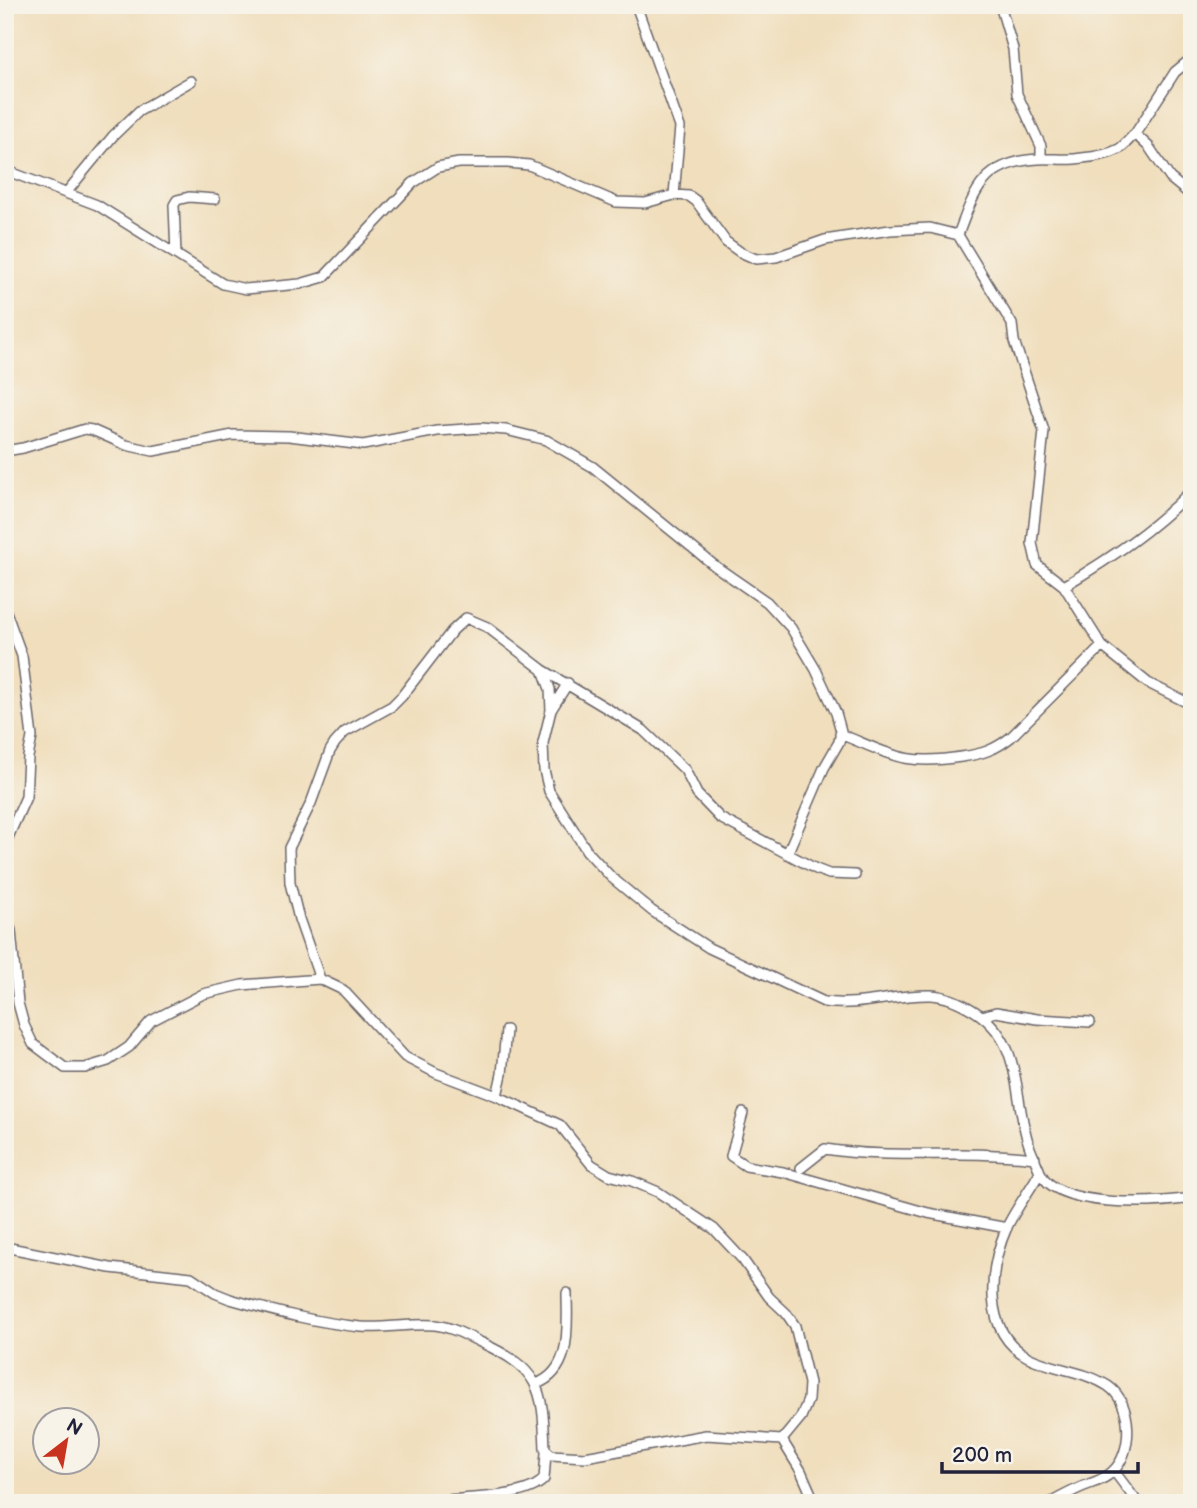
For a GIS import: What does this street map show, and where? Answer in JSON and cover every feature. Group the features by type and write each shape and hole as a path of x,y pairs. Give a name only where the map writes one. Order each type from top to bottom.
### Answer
{"street":[{"path":"636,5 680,127 674,195"},
{"path":"1000,5 1013,49 1017,94 1041,146 1041,159"},
{"path":"958,234 968,208 992,171 1018,161 1065,161 1102,156 1119,149 1135,134 1175,72 1192,58"},
{"path":"66,193 113,136 139,111 191,81"},
{"path":"1135,134 1149,147 1170,177 1192,196"},
{"path":"5,170 97,205 230,287 246,289 319,280 329,273 413,183 433,170 452,164 529,165 616,202 645,203 674,195 689,196 696,201 726,242 756,259 776,257 825,240 881,231 930,228 958,234 1012,324 1014,341 1044,431 1032,543 1037,565 1064,586 1102,646 1148,683 1192,705"},
{"path":"176,254 174,205 177,200 189,197 215,199"},
{"path":"5,451 85,429 92,429 126,445 153,451 233,435 289,436 363,445 437,431 481,428 522,432 546,440 593,467 715,566 775,610 791,628 816,670 832,703 840,734 839,741 824,768 787,854"},
{"path":"1064,586 1128,545 1192,490"},
{"path":"5,609 22,656 32,737 26,797 5,844"},
{"path":"320,979 299,919 290,883 289,848 335,743 345,732 392,706 452,631 466,618 487,627 543,670 643,730 685,770 697,794 720,818 829,874 855,875"},
{"path":"840,734 885,754 909,761 932,762 982,754 998,748 1011,737 1102,646"},
{"path":"543,670 550,690 551,710 543,743 544,770 550,791 587,851 611,877 652,911 709,948 824,1002 843,1005 907,996 943,996 967,1006 992,1025 1008,1046 1030,1147 1044,1181 1054,1189 1107,1201 1141,1203 1192,1198"},
{"path":"550,690 564,681"},
{"path":"551,710 562,696 564,681"},
{"path":"5,910 11,931 23,1026 33,1044 65,1068 85,1068 108,1061 129,1047 152,1021 203,994 242,985 320,979 343,990 405,1057 436,1073 497,1096 560,1125 592,1164 609,1175 658,1192 714,1229 736,1251 769,1297 795,1326 809,1384 808,1399 801,1417 782,1440"},
{"path":"982,1016 996,1012 1037,1019 1090,1022"},
{"path":"497,1096 506,1030"},
{"path":"743,1113 731,1156 746,1166 783,1172 928,1213 1007,1227"},
{"path":"801,1168 825,1149 853,1153 1003,1154 1035,1158"},
{"path":"1040,1172 1007,1227 992,1290 993,1306 999,1324 1010,1341 1025,1355 1042,1363 1077,1371 1112,1388 1128,1420 1124,1453 1114,1471 1101,1481 1050,1503"},
{"path":"5,1247 110,1268 191,1278 230,1299 338,1324 363,1327 423,1325 451,1329 511,1356 525,1368 536,1384 542,1401 547,1453 544,1479 535,1486 512,1493 445,1500"},
{"path":"536,1384 552,1375 560,1366 568,1330 567,1293"},
{"path":"547,1453 566,1458 585,1457 705,1435 782,1440"},
{"path":"782,1440 801,1471 815,1503"},
{"path":"1114,1471 1138,1503"}]}
